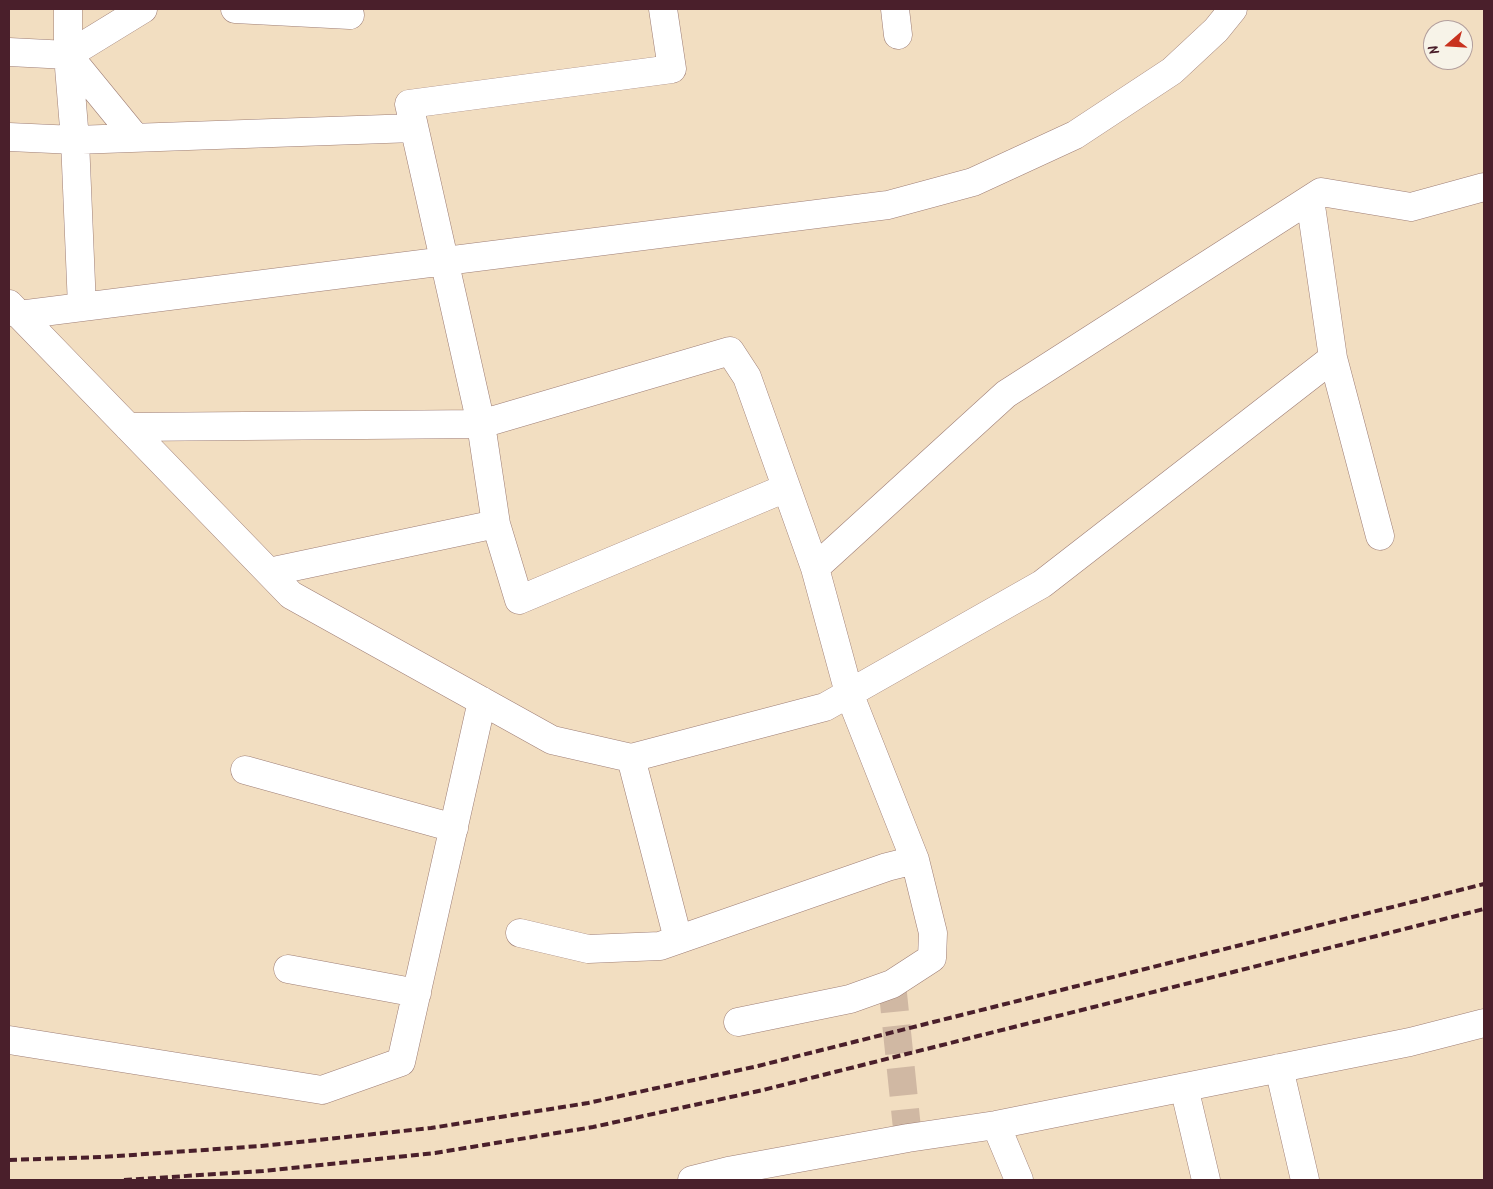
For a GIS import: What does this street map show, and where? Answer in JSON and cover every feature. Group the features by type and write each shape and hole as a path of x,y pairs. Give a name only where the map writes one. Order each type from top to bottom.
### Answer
{"street":[{"path":"68,9 68,55 75,140 82,307"},
{"path":"9,52 68,55 143,9"},
{"path":"235,9 350,15"},
{"path":"663,9 672,69 409,104 481,424 496,524 519,600 786,488"},
{"path":"896,9 898,35"},
{"path":"14,310 82,307 888,205 973,182 1075,135 1172,70 1216,30 1233,9"},
{"path":"68,55 135,137"},
{"path":"9,137 75,140 414,128"},
{"path":"815,568 1006,394 1321,192 1411,207 1484,187"},
{"path":"1310,199 1333,358 1380,536"},
{"path":"14,310 291,595 552,740 632,758 825,707 1042,584 1333,358"},
{"path":"128,427 481,424 730,350 747,377 815,568 849,693 915,860 933,933 932,958 892,984 850,999 738,1022"},
{"path":"269,572 496,524"},
{"path":"9,1040 322,1090 401,1062 482,701"},
{"path":"632,758 678,939"},
{"path":"245,770 454,828"},
{"path":"520,933 588,949 660,946 887,867 915,860"},
{"path":"288,968 416,992"},
{"path":"692,1180 729,1176 908,1138 959,1132 996,1125 1410,1042 1484,1023"},
{"path":"1279,1068 1305,1180"},
{"path":"1184,1087 1206,1180"},
{"path":"996,1125 1019,1180"}],"tunnel":[{"path":"892,984 908,1138"}],"railway":[{"path":"9,1160 103,1157 261,1146 431,1128 588,1103 758,1066 1484,884"},
{"path":"124,1180 263,1171 435,1153 593,1127 763,1090 1484,909"}]}
